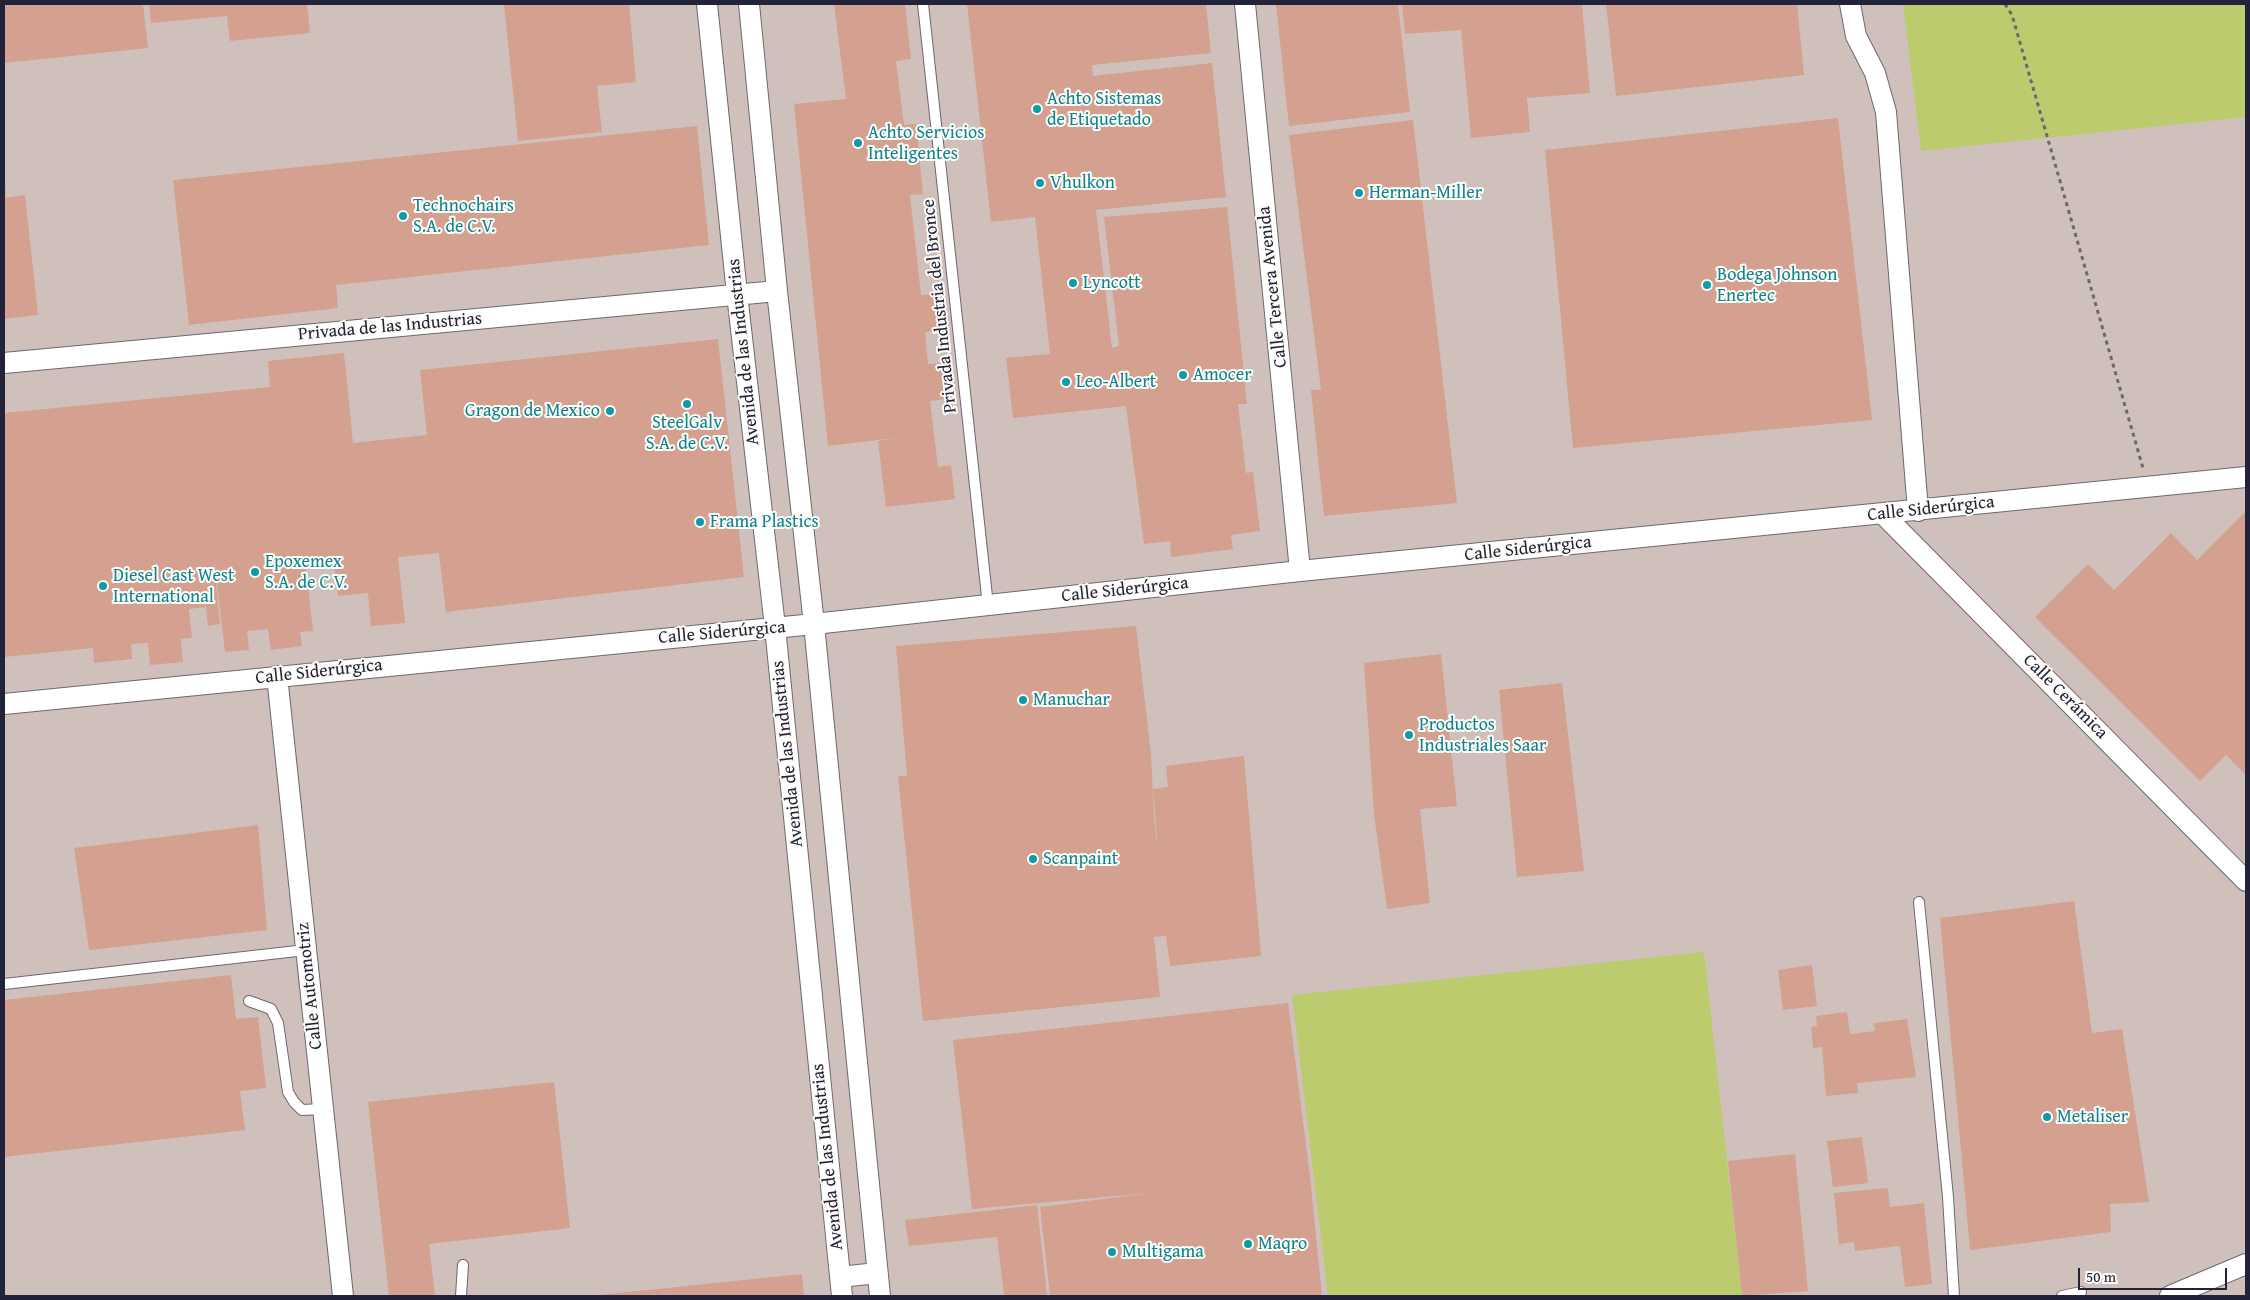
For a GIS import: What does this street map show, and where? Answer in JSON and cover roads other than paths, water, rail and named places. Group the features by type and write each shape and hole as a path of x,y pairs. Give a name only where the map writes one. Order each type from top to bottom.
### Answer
{"street":[{"name":"Avenida de las Industrias","path":"707,4 737,294 775,627 841,1286"},
{"path":"749,4 777,291 814,624 880,1296"},
{"name":"Calle Tercera Avenida","path":"1245,4 1300,571"},
{"path":"1850,4 1856,36 1875,72 1886,112 1918,511"},
{"name":"Privada de las Industrias","path":"4,363 777,291"},
{"name":"Calle Siderúrgica","path":"4,704 814,624 1300,571 2246,477"},
{"name":"Calle Cerámica","path":"1883,514 2246,881"},
{"name":"Calle Automotriz","path":"277,676 344,1296"},
{"path":"2170,1296 2246,1264"},
{"path":"841,1286 877,1273"}],"lane":[{"name":"Privada Industria del Bronce","path":"923,4 988,606"},
{"path":"1919,902 1948,1196 1954,1296"},
{"path":"4,984 306,950"},
{"path":"249,1000 270,1009 278,1023 288,1092 294,1102 302,1110 323,1109"},
{"path":"462,1296 463,1264"},
{"path":"2062,1296 2081,1292"}],"place":[{"name":"Achto Sistemas de Etiquetado","path":"1037,109"},
{"name":"Achto Servicios Inteligentes","path":"858,143"},
{"name":"Vhulkon","path":"1040,183"},
{"name":"Herman-Miller","path":"1359,193"},
{"name":"Technochairs S.A. de C.V.","path":"403,216"},
{"name":"Lyncott","path":"1073,283"},
{"name":"Bodega Johnson Enertec","path":"1707,285"},
{"name":"Amocer","path":"1183,375"},
{"name":"Leo-Albert","path":"1066,382"},
{"name":"SteelGalv S.A. de C.V.","path":"687,404"},
{"name":"Gragon de Mexico","path":"610,411"},
{"name":"Frama Plastics","path":"700,522"},
{"name":"Epoxemex S.A. de C.V.","path":"255,572"},
{"name":"Diesel Cast West International","path":"103,586"},
{"name":"Manuchar","path":"1023,700"},
{"name":"Productos Industriales Saar","path":"1409,735"},
{"name":"Scanpaint","path":"1033,859"},
{"name":"Metaliser","path":"2047,1117"},
{"name":"Maqro","path":"1248,1244"},
{"name":"Multigama","path":"1112,1252"}]}
